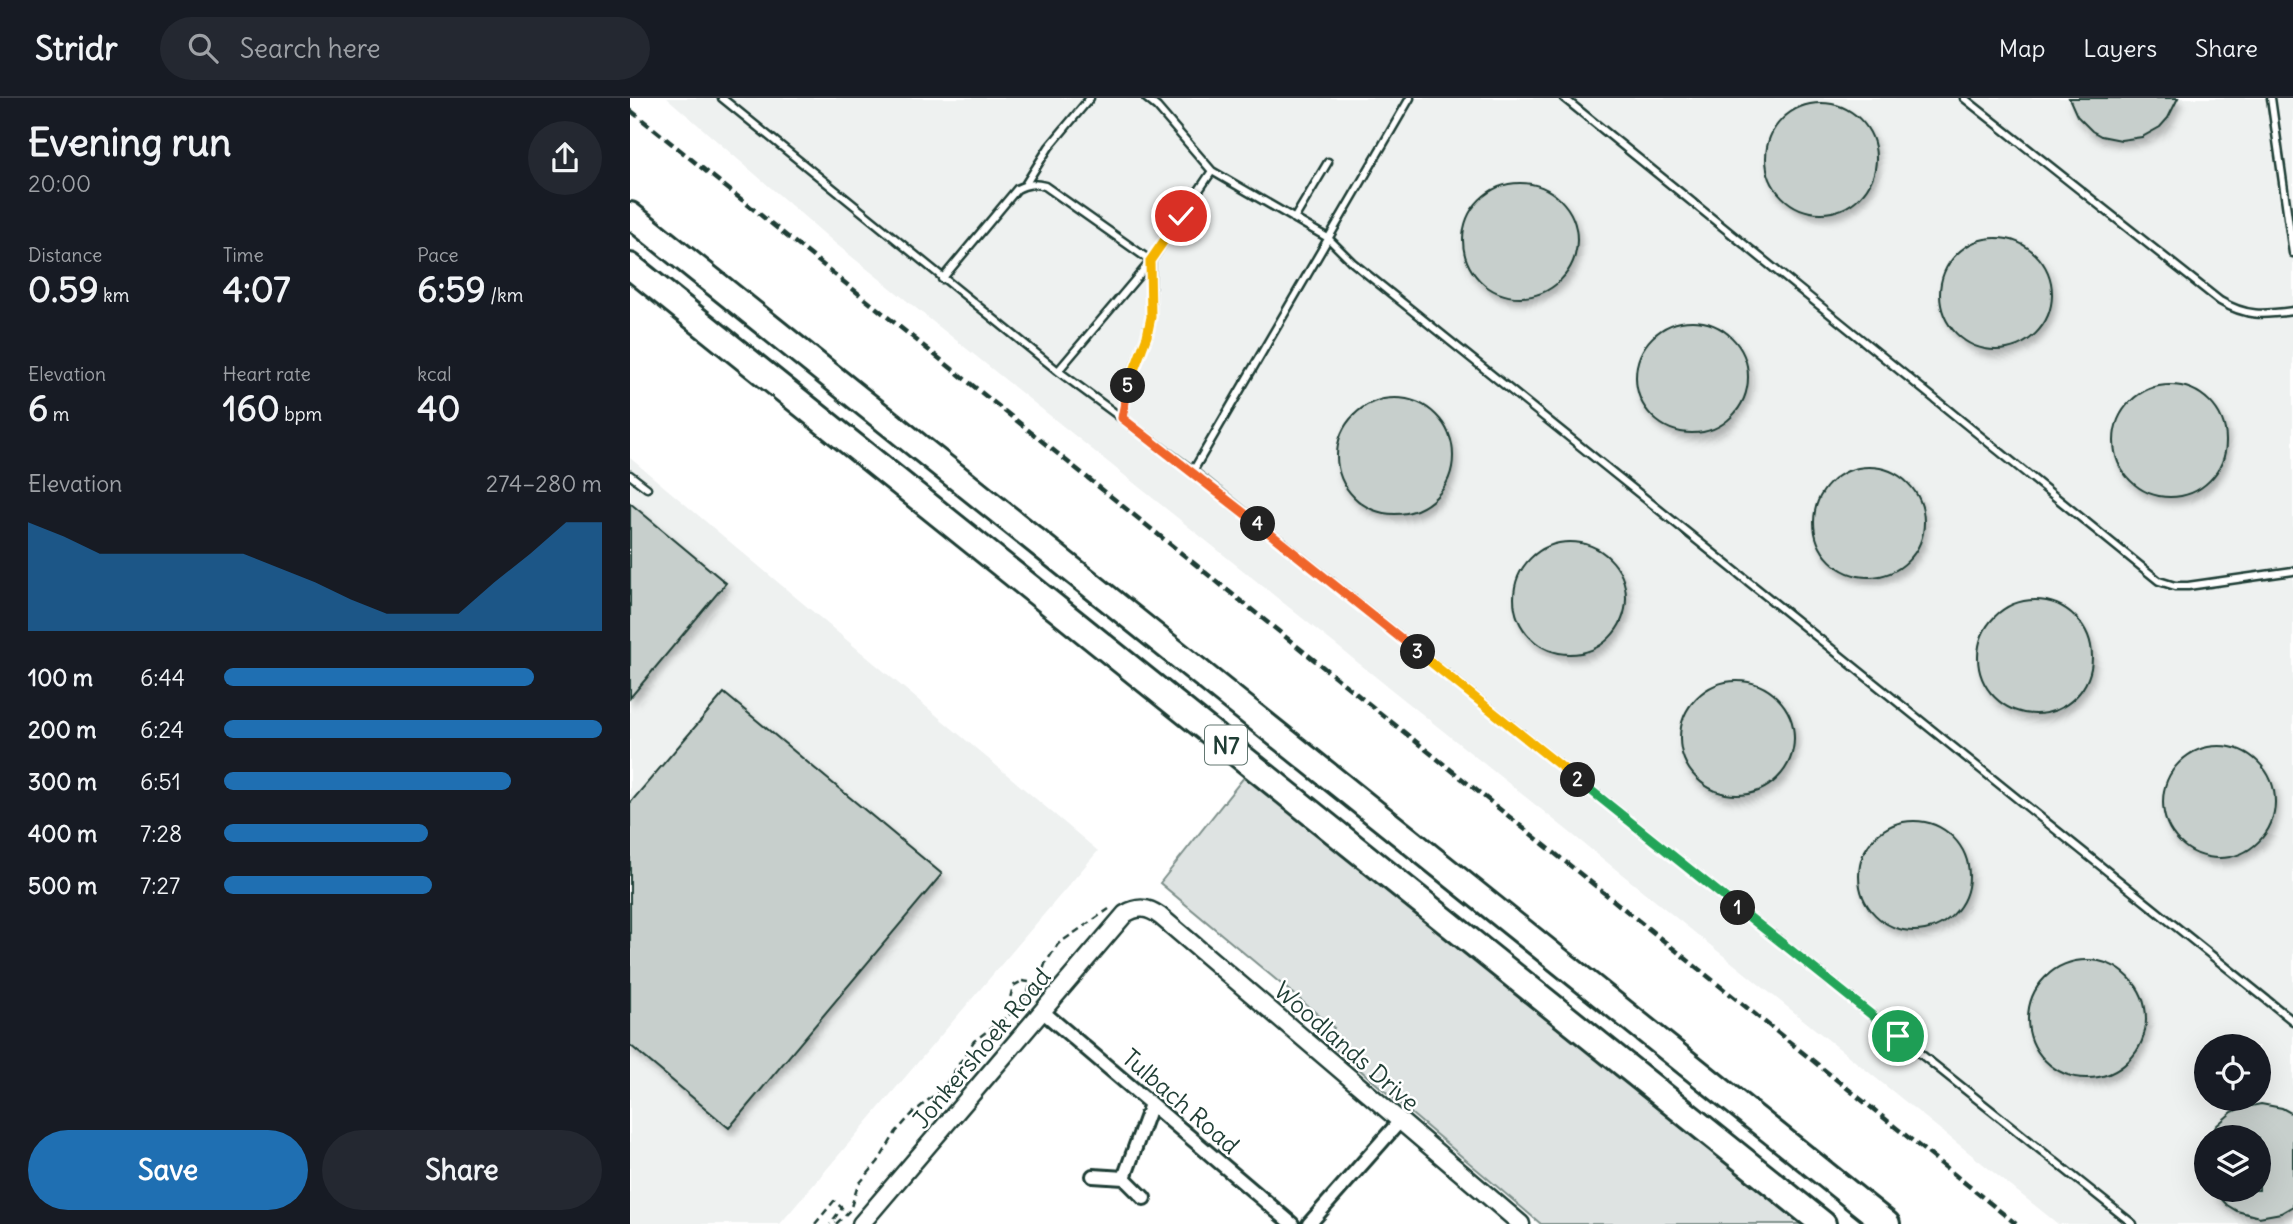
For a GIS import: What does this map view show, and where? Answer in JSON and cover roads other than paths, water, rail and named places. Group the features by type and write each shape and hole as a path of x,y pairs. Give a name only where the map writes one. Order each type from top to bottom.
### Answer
{"highway":[{"name":"N7","path":"630,215 1887,1224"},
{"name":"N7","path":"630,266 1823,1224"}],"street":[{"name":"Jonkershoek Road","path":"860,1224 1125,914 1140,908"},
{"name":"Woodlands Drive","path":"1140,908 1151,909 1160,916 1521,1224"},
{"name":"Tulbach Road","path":"1042,1011 1292,1224"},
{"path":"1124,1178 1151,1104"},
{"path":"1310,1224 1400,1121"},
{"path":"1093,1176 1124,1178 1144,1198"}],"lane":[{"path":"722,98 942,279 1058,371 1193,471 2133,1224"},
{"path":"1025,185 1049,147 1090,98"},
{"path":"1146,98 1157,107 1212,171 1328,238 1363,271 2293,1021"},
{"path":"1193,471 1410,98"},
{"path":"1564,98 2159,582 2188,586 2293,571"},
{"path":"1964,98 2220,301 2246,313 2293,311"},
{"path":"2271,98 2293,253"},
{"path":"1294,219 1328,162"},
{"path":"1058,371 1150,261 1212,171"},
{"path":"942,279 1017,189 1025,185 1045,186 1150,261"},
{"path":"1122,418 1130,378 1147,336 1151,317 1150,261"},
{"path":"630,475 647,488"}],"railway":[{"path":"630,110 2016,1224"}]}
